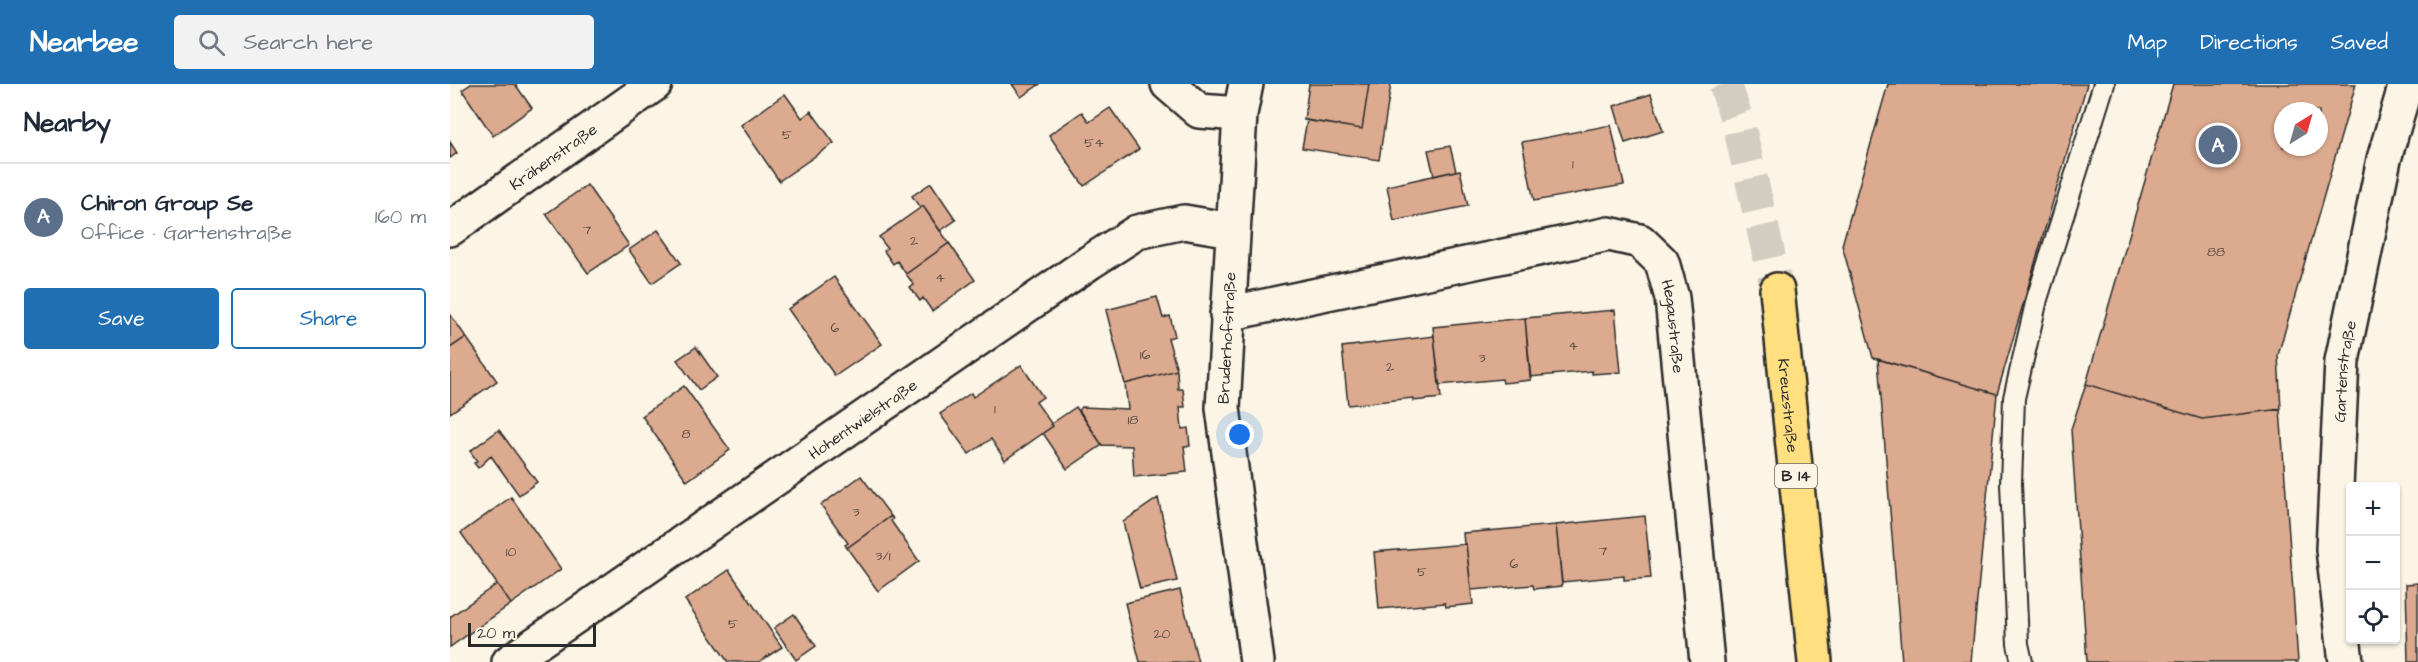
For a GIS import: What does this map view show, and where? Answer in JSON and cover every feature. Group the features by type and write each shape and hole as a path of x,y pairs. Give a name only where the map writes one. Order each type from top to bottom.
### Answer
{"main road":[{"name":"Kreuzstraße","path":"1777,290 1815,662"}],"street":[{"name":"Krähenstraße","path":"450,229 655,84"},
{"path":"1168,84 1199,111 1243,99"},
{"name":"Gartenstraße","path":"2346,662 2333,549 2342,361 2384,159 2406,84"},
{"name":"Bruderhofstraße","path":"1243,99 1232,230 1222,408 1257,662"},
{"name":"Hohentwielstraße","path":"509,662 1090,262 1137,232 1184,222 1232,230"},
{"name":"Hegaustraße","path":"1227,314 1609,234 1640,241 1662,262 1672,298 1707,662"}],"lane":[{"path":"2022,662 2018,644 2011,484 2014,398 2037,299 2104,84"}],"building":[{"path":"471,84 515,84 532,108 493,136 462,90"},
{"path":"1012,84 1040,84 1021,97"},
{"path":"1309,84 1369,84 1362,129 1304,120"},
{"path":"1369,84 1391,84 1379,160 1302,148 1307,120 1362,129"},
{"path":"1888,84 2087,84 1997,394 1873,358 1842,245"},
{"path":"2173,84 2356,84 2278,355 2281,409 2202,419 2086,384"},
{"path":"785,94 802,118 811,111 834,143 779,181 741,125"},
{"path":"1651,94 1663,131 1625,143 1614,106"},
{"path":"1110,108 1139,149 1084,186 1049,135 1082,112 1089,122"},
{"path":"1611,125 1624,185 1534,201 1522,142"},
{"path":"450,142 457,153 450,158"},
{"path":"1450,146 1456,171 1434,176 1428,150"},
{"path":"1460,170 1468,206 1394,221 1387,186"},
{"path":"931,183 956,220 940,231 923,206 920,208 912,196"},
{"path":"587,185 629,245 588,273 546,214"},
{"path":"923,206 949,243 906,274 897,261 893,264 884,251 887,248 879,237"},
{"path":"658,230 681,263 652,283 629,250"},
{"path":"949,243 975,280 932,311 923,298 920,301 910,287 914,285 906,274"},
{"path":"834,277 882,344 835,376 788,309"},
{"path":"1157,297 1163,318 1170,316 1175,336 1168,338 1177,370 1125,384 1106,310"},
{"path":"1615,310 1621,372 1592,374 1592,371 1530,377 1525,318"},
{"path":"450,314 466,337 450,348"},
{"path":"1525,318 1531,380 1503,383 1502,379 1439,385 1433,327"},
{"path":"1434,336 1441,398 1413,401 1413,398 1348,405 1342,347"},
{"path":"466,337 497,381 450,413 450,348"},
{"path":"696,347 717,377 699,390 677,360"},
{"path":"1878,359 1997,394 1971,662 1902,662"},
{"path":"1021,365 1043,397 1036,402 1053,426 1005,460 991,439 969,454 940,414 971,393 973,397"},
{"path":"1177,370 1178,389 1183,389 1185,407 1180,407 1182,429 1188,428 1190,446 1184,446 1187,472 1134,477 1132,446 1102,445 1079,410 1082,407 1128,409 1125,384"},
{"path":"2086,384 2202,419 2280,409 2298,662 2087,662 2071,429"},
{"path":"684,386 730,450 687,481 642,416"},
{"path":"1076,407 1102,445 1067,469 1043,433 1053,426 1051,424"},
{"path":"499,430 537,482 519,495 491,456 478,468 474,463 477,461 470,451"},
{"path":"861,476 891,516 847,548 845,545 848,543 821,505"},
{"path":"511,497 561,569 511,604 461,533"},
{"path":"1158,498 1177,581 1140,589 1123,522"},
{"path":"891,516 893,519 891,521 919,561 878,591 847,548"},
{"path":"1645,516 1651,578 1624,580 1624,576 1562,582 1556,525"},
{"path":"1556,525 1562,586 1534,589 1533,585 1471,590 1463,533"},
{"path":"1466,544 1473,604 1446,607 1445,603 1379,609 1374,552"},
{"path":"729,570 782,647 759,662 728,662 685,600"},
{"path":"2418,583 2418,662 2408,662 2406,584"},
{"path":"497,584 511,604 450,647 450,617"},
{"path":"1180,590 1198,662 1140,662 1125,603"},
{"path":"794,614 816,646 796,660 774,628"}],"tunnel":[{"path":"1725,84 1739,126 1777,290"}],"place":[{"name":"Chiron Group Se","path":"2218,145"}]}
